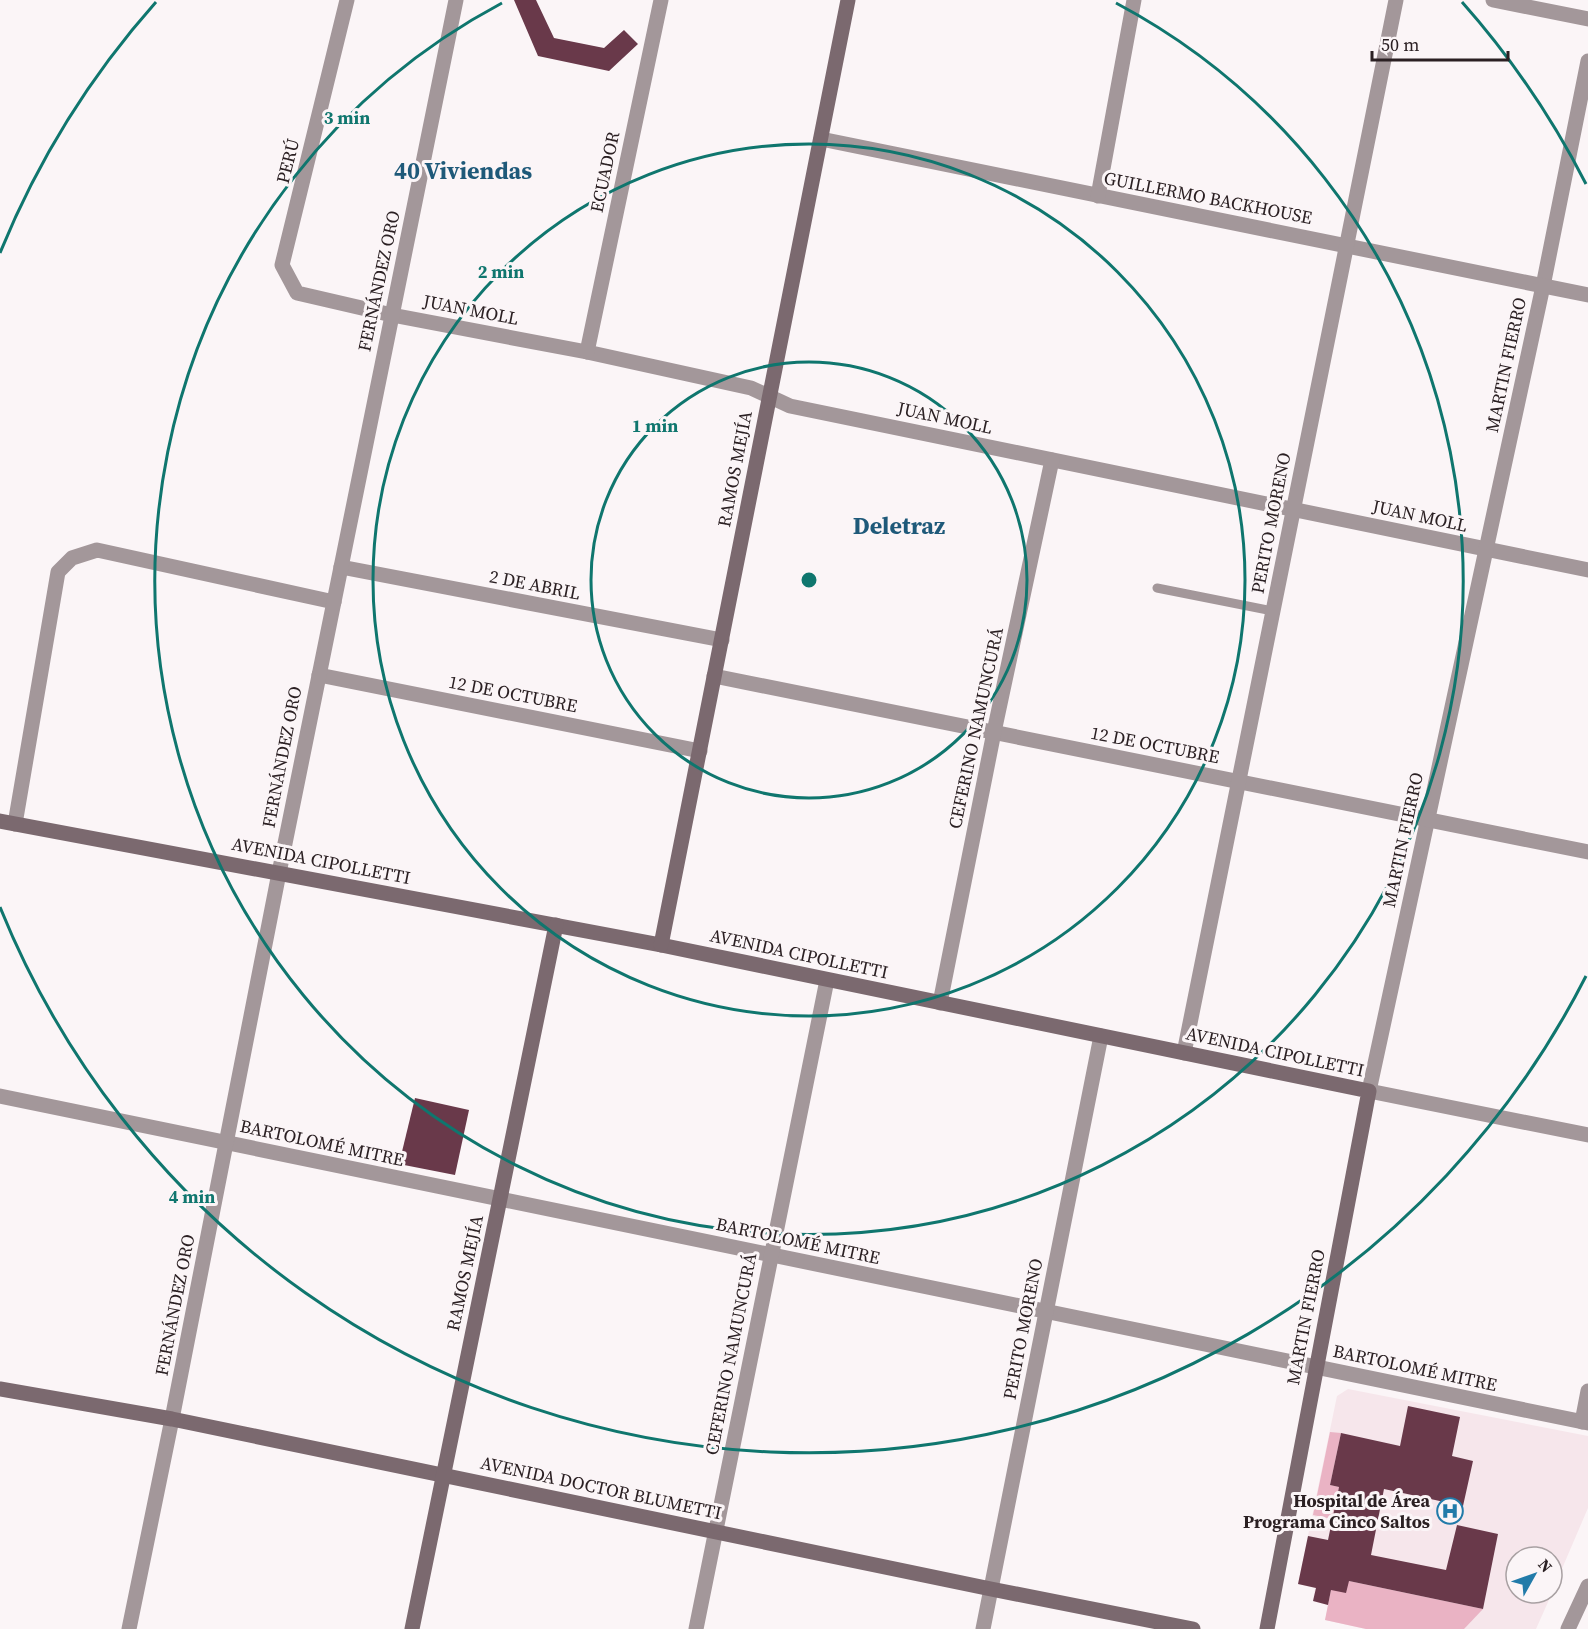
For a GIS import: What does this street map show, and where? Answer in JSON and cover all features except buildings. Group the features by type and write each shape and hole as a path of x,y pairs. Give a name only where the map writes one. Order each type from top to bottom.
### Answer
{"street":[{"name":"PERÚ","path":"297,293 282,265 347,0"},
{"name":"FERNÁNDEZ ORO","path":"129,1629 456,0"},
{"name":"ECUADOR","path":"587,352 661,0"},
{"name":"RAMOS MEJÍA","path":"661,945 848,0"},
{"path":"1098,196 1134,0"},
{"name":"PERITO MORENO","path":"1184,1053 1396,0"},
{"path":"1493,0 1588,19"},
{"name":"MARTIN FIERRO","path":"1267,1629 1369,1091 1543,286 1588,61"},
{"name":"GUILLERMO BACKHOUSE","path":"821,139 1588,295"},
{"name":"JUAN MOLL","path":"297,293 392,315 587,352 751,388 790,406 1588,570"},
{"name":"CEFERINO NAMUNCURÁ","path":"940,1004 994,732 1052,460"},
{"path":"7,822 58,572 72,558 97,550 334,602"},
{"name":"2 DE ABRIL","path":"341,567 722,640"},
{"name":"12 DE OCTUBRE","path":"319,675 700,751"},
{"name":"12 DE OCTUBRE","path":"714,676 1588,852"},
{"name":"AVENIDA CIPOLLETTI","path":"7,822 661,945 1588,1135"},
{"name":"RAMOS MEJÍA","path":"412,1629 556,925"},
{"name":"CEFERINO NAMUNCURÁ","path":"696,1629 826,980"},
{"name":"PERITO MORENO","path":"982,1629 1101,1036"},
{"name":"BARTOLOMÉ MITRE","path":"0,1096 1585,1422"},
{"name":"AVENIDA DOCTOR BLUMETTI","path":"0,1389 172,1419 1193,1629"},
{"path":"1585,1422 1588,1391"},
{"path":"1568,1629 1588,1586"}],"lane":[{"path":"1157,588 1273,611"}],"shaded area":[{"name":"Hospital de Área Programa Cinco Saltos","path":"1348,1389 1588,1436 1588,1508 1564,1564 1564,1545 1504,1545 1504,1605 1547,1605 1536,1629 1366,1629 1325,1620 1328,1605 1313,1601 1315,1588 1298,1584 1337,1396"},
{"path":"1330,1432 1341,1433 1330,1485 1339,1487 1332,1519 1313,1515"},
{"path":"1349,1581 1483,1609 1464,1629 1366,1629 1325,1620 1331,1590"}],"place":[{"name":"Hospital de Área Programa Cinco Saltos","path":"1450,1511"}],"district":[{"name":"40 Viviendas","path":"463,171"},
{"name":"Deletraz","path":"899,526"}]}
